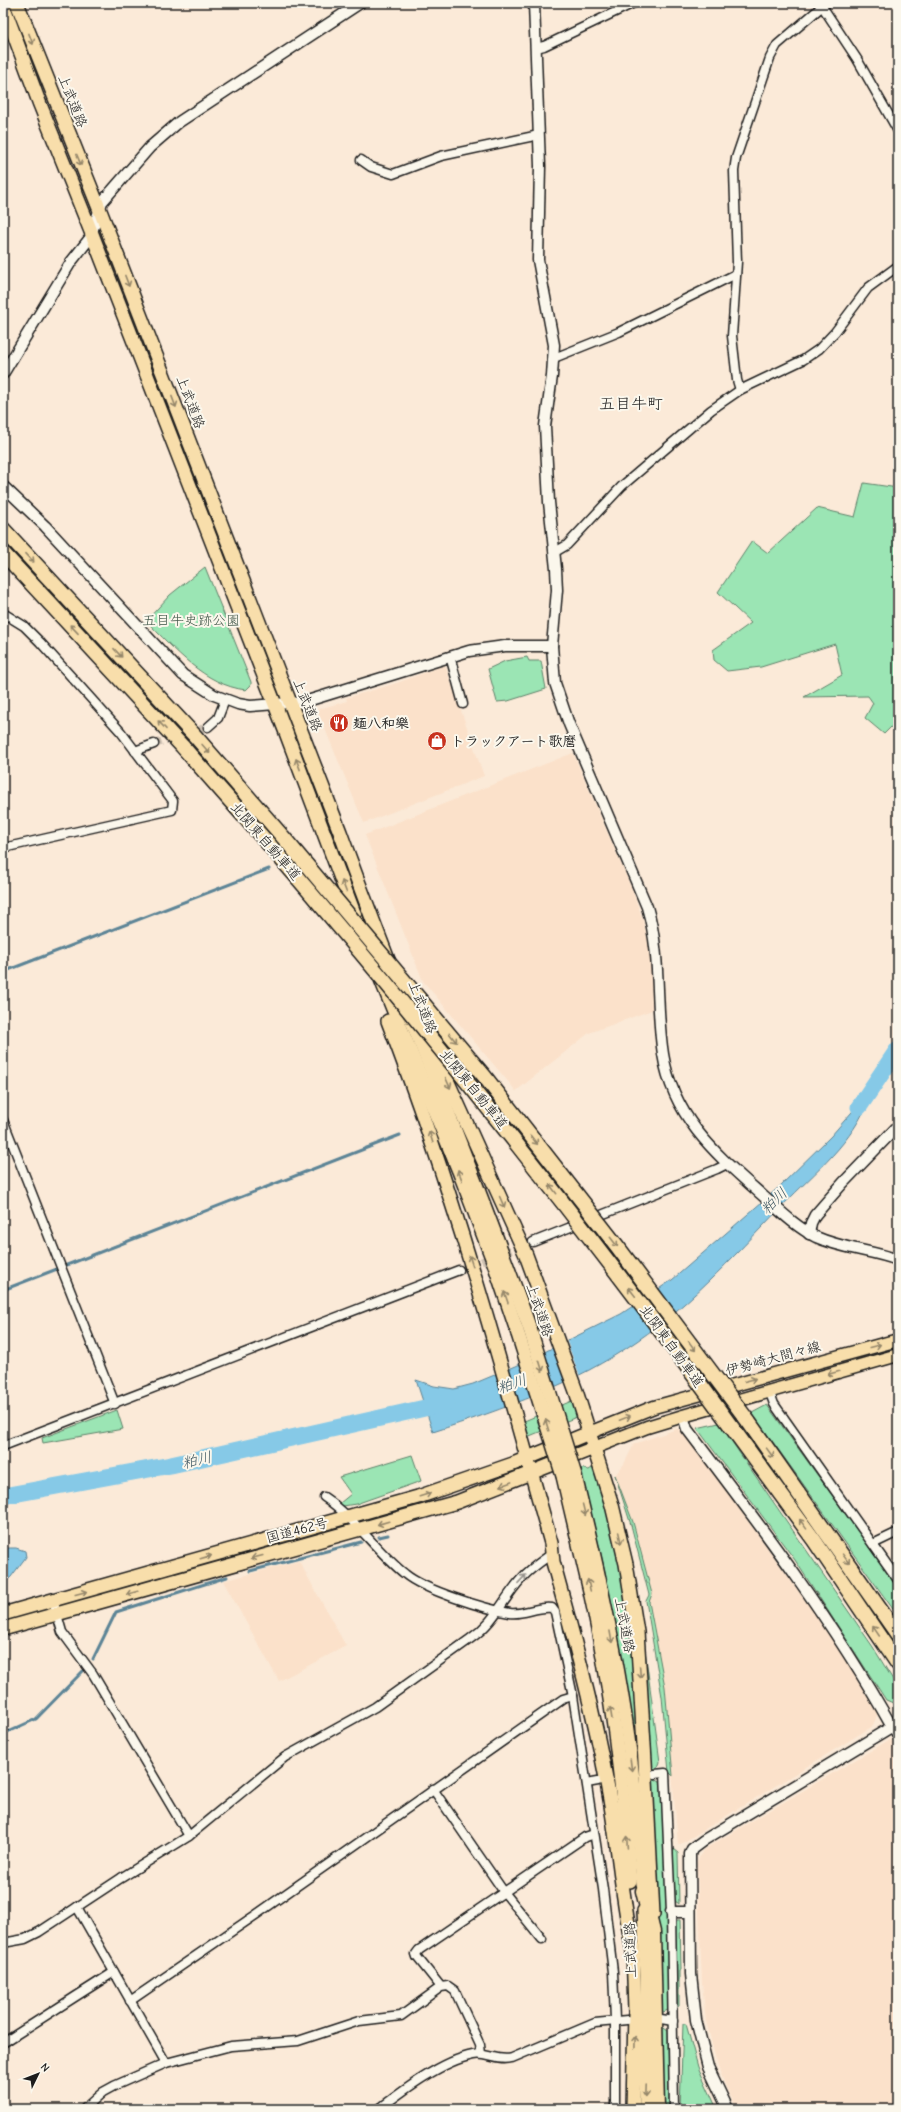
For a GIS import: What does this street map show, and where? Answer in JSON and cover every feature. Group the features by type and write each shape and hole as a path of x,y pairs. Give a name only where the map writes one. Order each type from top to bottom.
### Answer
{"highway":[{"name":"上武道路","path":"17,3 99,208 393,973 480,1194 568,1474 606,1606 621,1692 631,1763 644,1891 647,1976 646,2109"},
{"name":"上武道路","path":"3,5 39,102 92,234 354,913 524,1332"},
{"name":"北関東自動車道","path":"3,529 196,737 283,837 485,1077 617,1246 748,1421 898,1635"},
{"name":"北関東自動車道","path":"3,552 182,746 272,848 402,1000 507,1130 658,1325 814,1540 898,1664"},
{"path":"354,913 375,987 426,1120 477,1277 528,1458 600,1745 609,1796 625,1918 634,1955"},
{"path":"393,973 417,1013 526,1255 576,1391 619,1534 637,1632 647,1783 653,1932 657,2109"},
{"name":"国道462号","path":"3,1614 347,1518 450,1487 528,1458 589,1433"},
{"name":"国道462号","path":"3,1629 238,1562 457,1502 532,1474 594,1448"},
{"name":"上武道路","path":"568,1474 616,1746 626,1834 634,1955 633,2109"},
{"path":"879,1606 898,1632"},
{"path":"644,1891 653,1932 647,1976"}],"main road":[{"name":"伊勢崎大間々線","path":"589,1433 662,1405 898,1340"},
{"path":"594,1448 647,1427 770,1390 898,1355"}],"street":[{"path":"3,374 71,262 88,242 92,234 99,208 133,165 164,133 360,3"},
{"path":"534,3 539,135 538,260 552,334 554,358 545,432 549,502 555,552 557,590 552,646 555,683 561,704 638,882 653,928 658,962 663,1054 672,1089 691,1125 731,1167 809,1234 842,1247 898,1260"},
{"path":"536,48 544,46 634,3"},
{"path":"740,390 737,380 732,336 736,274 734,185 736,158 770,58 777,45 822,4 857,59 898,131"},
{"path":"891,119 898,112"},
{"path":"361,160 371,167 393,174 441,156 539,135"},
{"path":"555,552 567,545 605,503 711,410 740,390 803,360 819,349 835,332 865,291 877,280 898,266"},
{"path":"554,358 619,332 736,274"},
{"path":"3,486 50,531 183,674 203,689 225,700 250,706 274,703 304,702 469,651 505,646 552,646"},
{"path":"3,613 31,633 121,732 173,801 172,810 3,848"},
{"path":"450,656 463,704"},
{"path":"208,727 218,718 225,700"},
{"path":"135,751 154,744"},
{"path":"3,1120 115,1404"},
{"path":"809,1234 810,1223 815,1214 898,1126"},
{"path":"533,1242 717,1169 731,1167"},
{"path":"3,1446 460,1270"},
{"path":"770,1390 774,1404 898,1580"},
{"path":"683,1416 687,1429 806,1590 843,1644 895,1725 898,1737"},
{"path":"324,1497 360,1529 394,1565 420,1584 499,1610 513,1613 544,1607 554,1609 573,1696 587,1783 613,1972 616,2020 616,2109"},
{"path":"873,1544 898,1532"},
{"path":"3,1943 24,1939 39,1932 189,1836 285,1757 374,1707 484,1630 522,1578 553,1553"},
{"path":"53,1600 62,1632 92,1674 189,1836"},
{"path":"130,2001 257,1914 563,1699 573,1696"},
{"path":"728,2109 710,2072 698,2033 692,1996 690,1854 697,1845 895,1725"},
{"path":"655,1774 665,1773 671,1912 674,2109"},
{"path":"587,1783 598,1781"},
{"path":"433,1789 504,1892 542,1939"},
{"path":"441,1987 417,1958 416,1954 585,1837 594,1834"},
{"path":"77,1907 166,2063"},
{"path":"671,1912 690,1912"},
{"path":"3,2043 114,1972"},
{"path":"84,2109 103,2092 166,2063 231,2046 298,2041 358,2021 401,2016 441,1987 450,1986 455,1991 480,2045 481,2054"},
{"path":"661,2019 673,2021"},
{"path":"379,2109 438,2070 472,2055 481,2054 496,2059 512,2058 595,2023 627,2020"}],"shaded area":[{"path":"445,665 484,776 364,823 318,712 319,709 347,701 346,698 397,683"},
{"path":"573,753 631,887 642,917 651,953 652,1010 589,1033 516,1091 423,981 365,835"},
{"path":"677,1429 684,1432 815,1614 847,1661 878,1712 873,1726 679,1845 665,1687 649,1602 652,1594 633,1522 615,1475 624,1464 634,1444"},
{"path":"299,1561 346,1646 279,1681 223,1581"},
{"path":"889,1740 895,1742 898,1746 898,2109 738,2109 729,2094 718,2067 706,2021 702,1983 697,1862 703,1850"}],"green space":[{"path":"864,483 898,488 898,720 884,734 865,718 873,703 868,696 804,697 842,675 835,644 761,667 727,671 714,660 713,650 751,623 718,592 752,541 768,553 817,508 855,517"},
{"name":"五目牛史跡公園","path":"205,567 251,682 251,685 246,690 231,687 204,673 179,654 146,621 170,595"},
{"path":"527,657 529,661 541,661 546,689 508,701 497,702 488,669 505,661"},
{"path":"574,1400 579,1416 527,1437 522,1422"},
{"path":"767,1405 898,1587 898,1616 752,1413"},
{"path":"117,1410 123,1429 43,1443 42,1438"},
{"path":"719,1423 873,1647 898,1688 898,1705 886,1700 795,1560 697,1428"},
{"path":"412,1455 421,1481 356,1504 343,1506 340,1503 351,1494 339,1477"},
{"path":"595,1466 604,1491 630,1615 641,1785 630,1705 616,1625 599,1546 579,1468 589,1470"},
{"path":"615,1475 633,1522 652,1594 649,1602 665,1687 673,1776 669,1772 662,1697 646,1601 649,1595 631,1525"},
{"path":"640,1613 660,1762 658,1767 654,1769 655,1779 660,1782 661,1787 668,1916 668,2010 661,2013 653,1801"},
{"path":"673,1849 678,1853 679,1904 674,1900"},
{"path":"677,1920 680,1920 681,1970 679,1971 679,2006 677,2007 675,1923"},
{"path":"683,2024 686,2024 698,2067 717,2109 680,2109"},
{"path":"661,2026 668,2031 669,2109 664,2109"}],"water":[{"path":"872,1089 859,1121 827,1162 716,1274 658,1326 613,1356 564,1383 486,1414 433,1432 416,1380 434,1386 454,1389 473,1384 516,1366 621,1314 672,1280 778,1188 831,1136"},
{"path":"3,1548 16,1548 25,1551 26,1557 11,1577 3,1584"}],"pier":[{"path":"566,1339 580,1377 569,1382 555,1344"}],"waterway":[{"path":"3,972 269,869"},
{"name":"粕川","path":"859,1107 898,1049"},
{"path":"67,1265 400,1135"},
{"path":"3,1290 57,1269"},
{"name":"粕川","path":"3,1496 171,1465 447,1403"},
{"path":"379,1537 388,1535"},
{"path":"250,1571 361,1542"},
{"path":"93,1659 116,1612 227,1577"},
{"path":"3,1734 36,1719 83,1671"}],"tunnel":[{"path":"154,744 208,727"},
{"path":"459,1270 525,1245"}],"place":[{"name":"麺八和樂","path":"339,723"},
{"name":"トラックアート歌麿","path":"437,741"}],"district":[{"name":"五目牛町","path":"631,403"}]}
